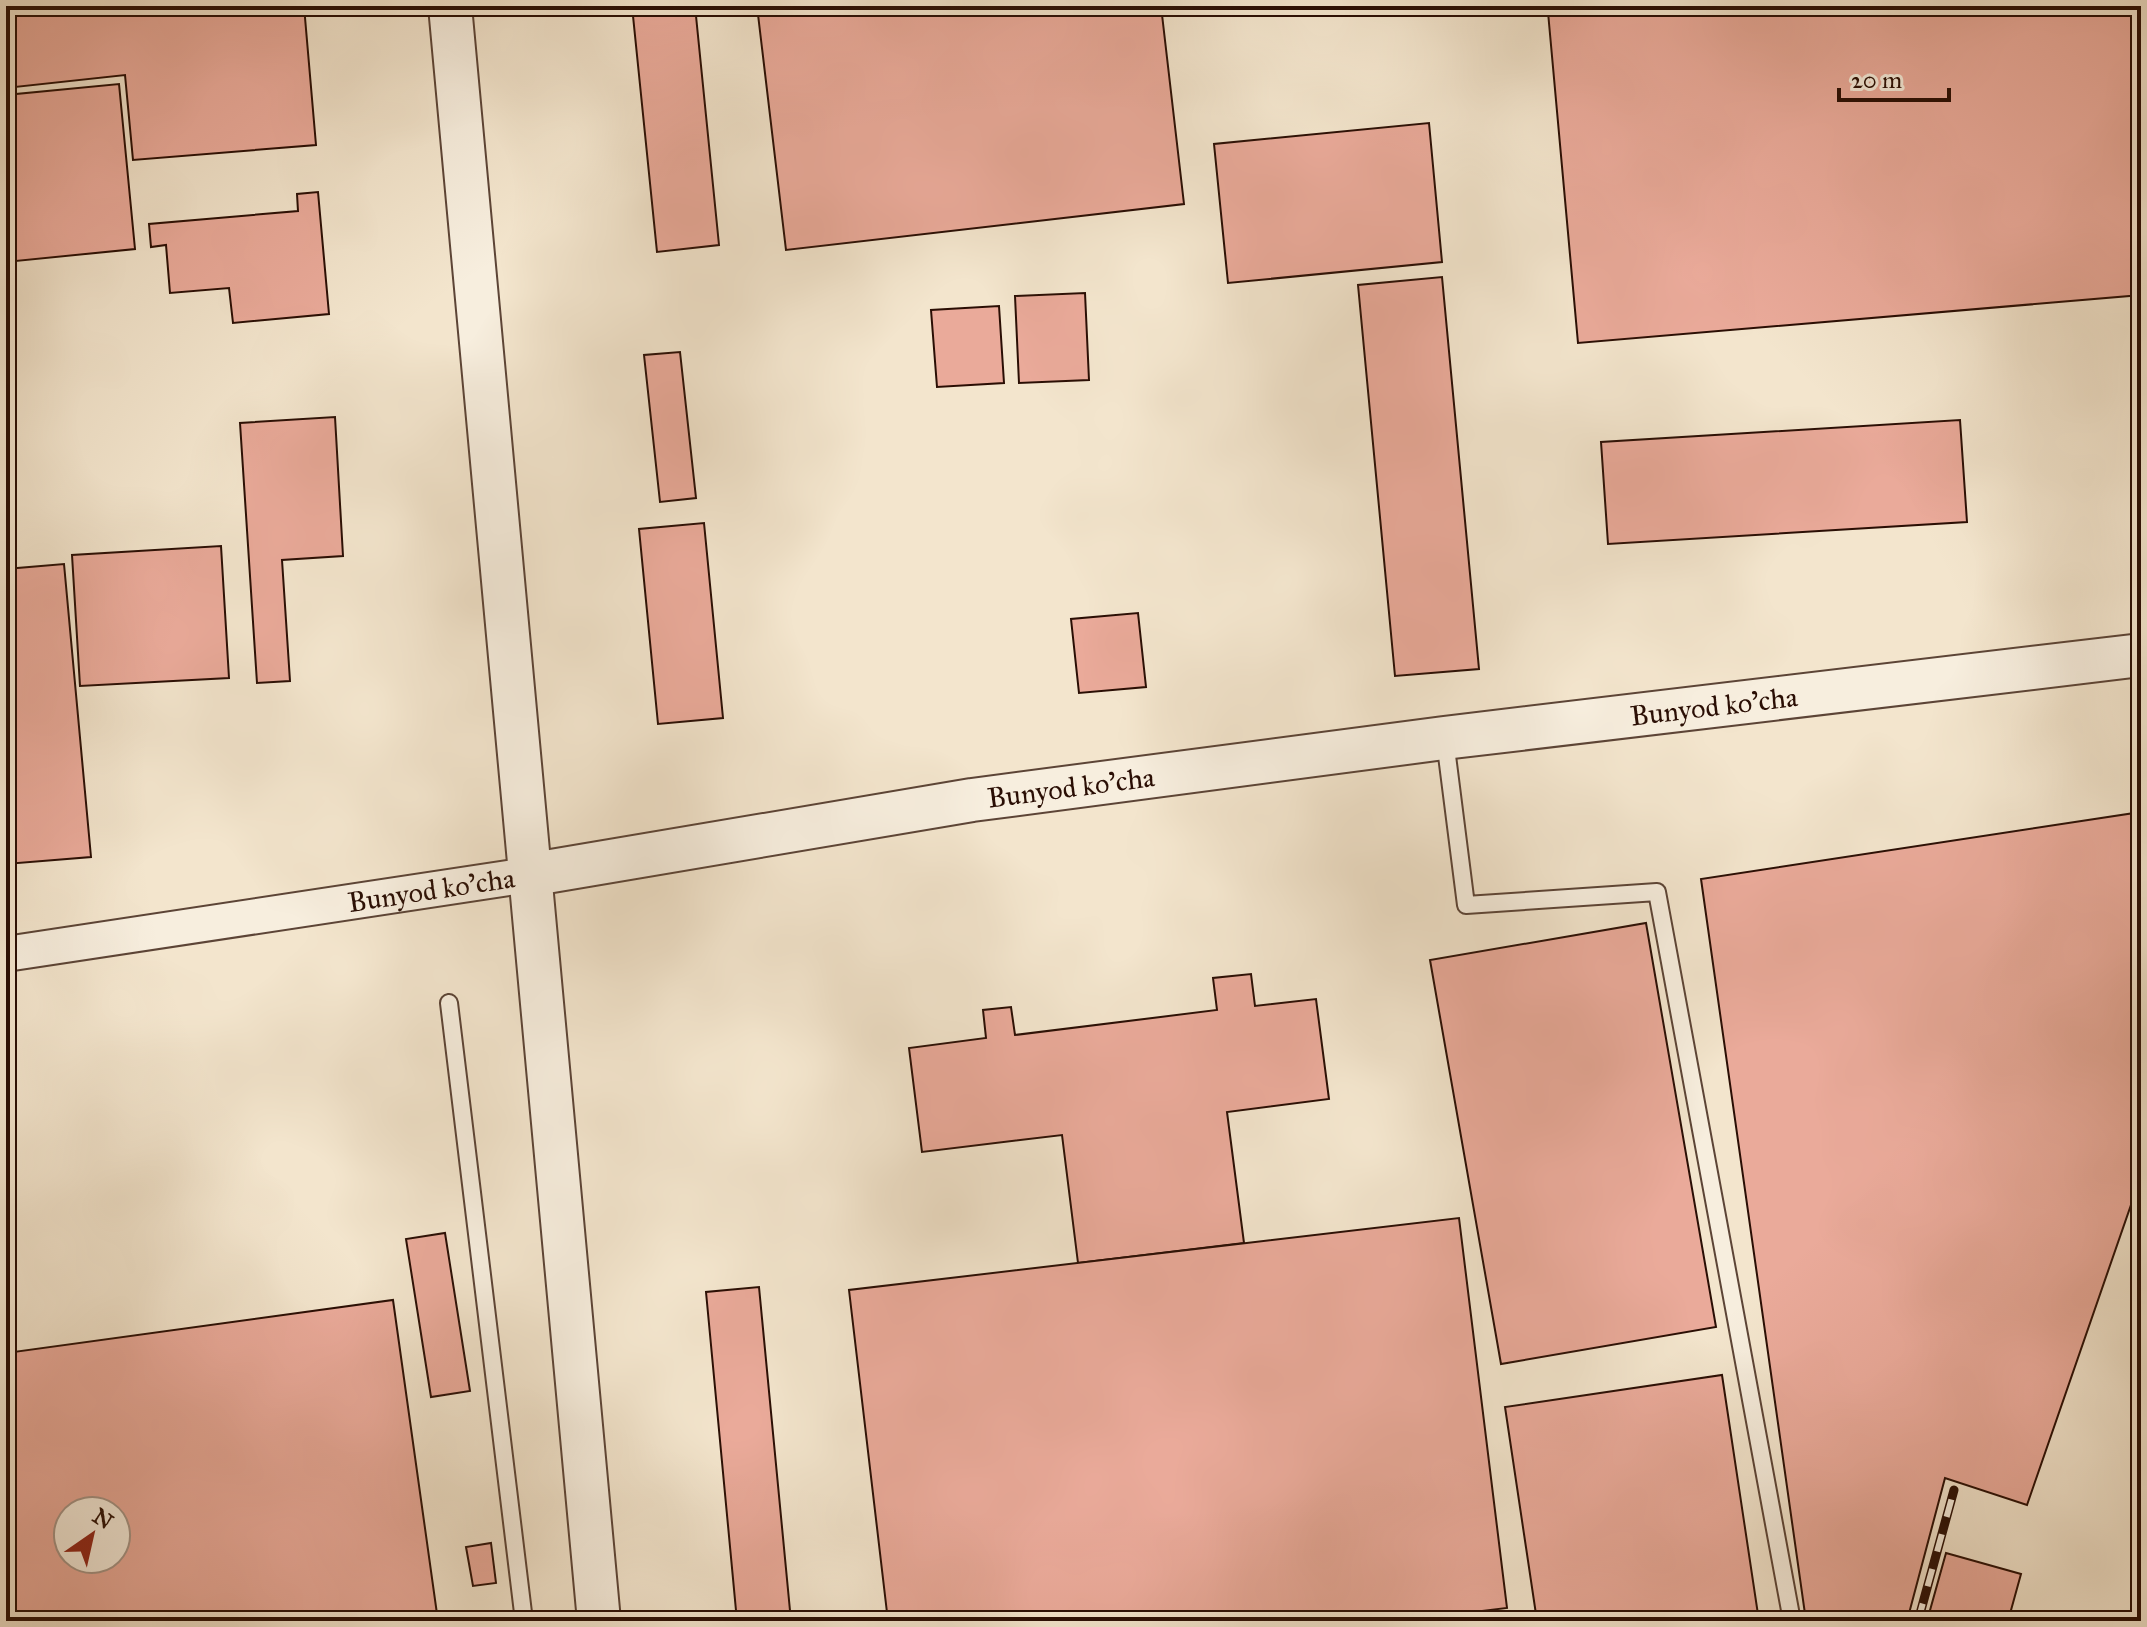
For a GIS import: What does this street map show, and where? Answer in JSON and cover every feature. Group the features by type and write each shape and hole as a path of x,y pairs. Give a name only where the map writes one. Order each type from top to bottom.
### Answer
{"street":[{"path":"450,6 599,1621"},
{"name":"Bunyod ko'cha","path":"6,954 528,875 972,800 1444,738 2141,655"}],"lane":[{"path":"1444,738 1466,905 1657,892 1792,1621"},
{"path":"449,1003 524,1621"}],"building":[{"path":"6,6 304,6 316,145 133,160 125,75 6,88"},
{"path":"632,6 695,6 719,245 657,252"},
{"path":"757,6 1161,6 1184,204 786,250"},
{"path":"1623,6 2141,6 2141,295 1578,343 1548,12"},
{"path":"119,84 135,249 6,262 6,95"},
{"path":"1429,123 1442,262 1228,283 1214,144"},
{"path":"318,192 329,314 233,323 229,288 170,293 166,245 151,247 149,224 298,211 297,194"},
{"path":"1442,277 1479,669 1395,676 1358,285"},
{"path":"1085,293 1089,380 1019,383 1015,296"},
{"path":"999,306 1004,383 937,387 931,310"},
{"path":"680,352 696,498 660,502 644,355"},
{"path":"335,417 343,556 282,560 290,681 257,683 240,423"},
{"path":"1960,420 1967,522 1608,544 1601,442"},
{"path":"704,523 723,718 658,724 639,529"},
{"path":"221,546 229,678 80,686 72,555"},
{"path":"64,564 91,857 6,864 6,569"},
{"path":"1138,613 1146,687 1079,693 1071,619"},
{"path":"2141,812 2141,1176 2027,1505 1945,1478 1907,1621 1806,1621 1701,879"},
{"path":"1646,923 1716,1327 1501,1364 1430,960"},
{"path":"1251,974 1255,1006 1316,999 1329,1099 1227,1112 1244,1243 1078,1263 1062,1135 922,1152 909,1048 986,1038 983,1010 1011,1007 1015,1035 1217,1010 1213,978"},
{"path":"1459,1218 1507,1608 1399,1621 888,1621 849,1290"},
{"path":"445,1233 470,1391 431,1397 406,1239"},
{"path":"759,1287 791,1621 737,1621 706,1292"},
{"path":"393,1300 438,1621 6,1621 6,1353"},
{"path":"1722,1375 1759,1621 1537,1621 1505,1407"},
{"path":"491,1543 496,1583 473,1586 466,1547"},
{"path":"1946,1553 2021,1574 2008,1621 1927,1621"}],"railway":[{"path":"1918,1621 1954,1490"}]}
